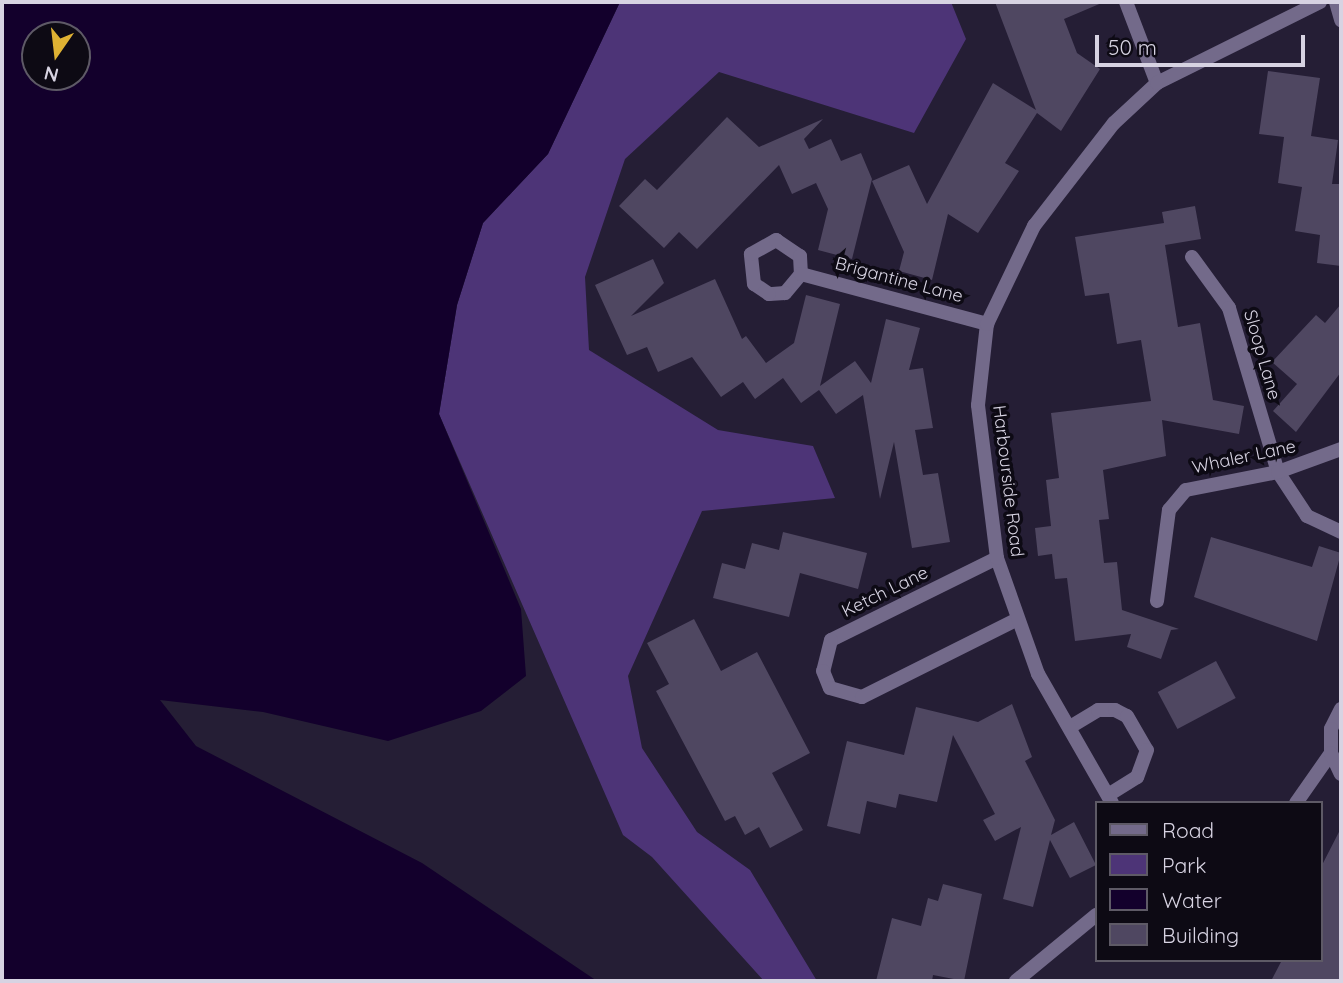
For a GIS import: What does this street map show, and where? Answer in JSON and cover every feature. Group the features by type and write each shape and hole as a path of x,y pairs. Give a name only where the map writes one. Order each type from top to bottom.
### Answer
{"street":[{"path":"1126,2 1157,83"},
{"name":"Harbourside Road","path":"1110,799 1016,620 997,558 978,405 987,324 1007,275 1068,177 1157,83 1320,2"},
{"path":"1336,2 1341,20"},
{"name":"Sloop Lane","path":"1192,257 1229,308 1278,472 1307,516 1341,532"},
{"name":"Brigantine Lane","path":"802,274 987,324"},
{"name":"Whaler Lane","path":"1157,601 1175,499 1200,485 1278,472 1341,449"},
{"name":"Ketch Lane","path":"997,558 831,640 823,671 830,688 862,697 1016,620"},
{"path":"1341,709 1331,729 1331,753 1341,774"},
{"path":"1070,727 1098,710 1115,710 1127,716 1147,750 1137,777 1110,799"},
{"path":"1297,801 1331,753"},
{"path":"1016,981 1094,917"}],"green space":[{"path":"620,2 951,2 966,39 914,133 719,72 625,159 585,277 589,350 718,430 813,446 835,498 702,511 628,676 642,748 697,832 750,870 817,981 764,981 652,857 623,835 439,414 457,305 483,223 548,154"}],"water":[{"path":"2,2 620,2 548,154 483,223 457,305 439,414 521,609 526,676 481,711 388,741 263,712 160,700 196,746 422,863 597,981 2,981"}],"building":[{"path":"995,2 1104,2 1064,19 1077,53 1100,69 1061,131 1037,113 1005,163 1019,171 978,233 948,214 932,280 899,271 904,252 872,181 909,165 927,204 993,83 1036,110"},
{"path":"1268,71 1320,78 1311,136 1338,140 1332,184 1341,184 1341,266 1317,263 1320,235 1295,231 1302,187 1278,183 1284,137 1259,134"},
{"path":"727,117 759,147 823,119 804,139 809,149 831,139 841,161 861,153 872,179 852,259 818,250 828,209 816,183 792,194 779,165 697,249 679,232 664,248 619,206 645,179 657,190"},
{"path":"1195,206 1201,239 1165,245 1178,327 1200,323 1213,400 1244,406 1239,434 1162,420 1166,456 1103,470 1109,519 1099,520 1104,563 1117,562 1122,610 1179,629 1171,630 1161,659 1127,647 1131,634 1075,641 1067,578 1055,579 1052,554 1038,556 1035,528 1051,526 1046,480 1059,478 1051,413 1151,401 1141,340 1117,344 1109,293 1085,296 1075,237 1164,223 1162,212"},
{"path":"653,259 664,283 631,316 715,279 742,339 746,336 766,363 794,343 806,295 840,304 820,386 855,361 871,383 886,319 920,328 909,370 923,368 933,428 915,430 923,475 938,473 950,542 912,548 894,442 880,499 863,395 836,414 819,390 801,403 783,378 755,399 743,382 721,397 692,357 658,372 647,347 627,355 595,285"},
{"path":"1341,304 1341,372 1296,432 1273,411 1297,384 1272,362 1316,315 1325,323"},
{"path":"783,532 867,553 858,589 800,573 789,617 713,598 722,563 745,569 752,543 779,550"},
{"path":"1211,537 1312,567 1319,546 1341,553 1317,641 1194,597"},
{"path":"694,619 721,671 757,652 810,753 772,773 803,830 770,848 759,827 745,835 735,816 725,821 656,691 669,684 647,643"},
{"path":"1216,661 1236,698 1177,729 1158,692"},
{"path":"1012,704 1032,757 1025,761 1055,820 1051,835 1074,822 1094,861 1094,866 1070,878 1050,840 1033,907 1003,899 1021,827 995,841 983,820 995,814 953,735 937,802 899,794 896,808 867,801 860,834 827,826 847,741 904,755 916,707 978,722"},
{"path":"1341,828 1341,981 1271,981 1281,962 1322,962 1322,865"},
{"path":"943,884 982,894 964,981 933,975 932,981 876,981 892,918 921,926 928,898 938,901"}]}
